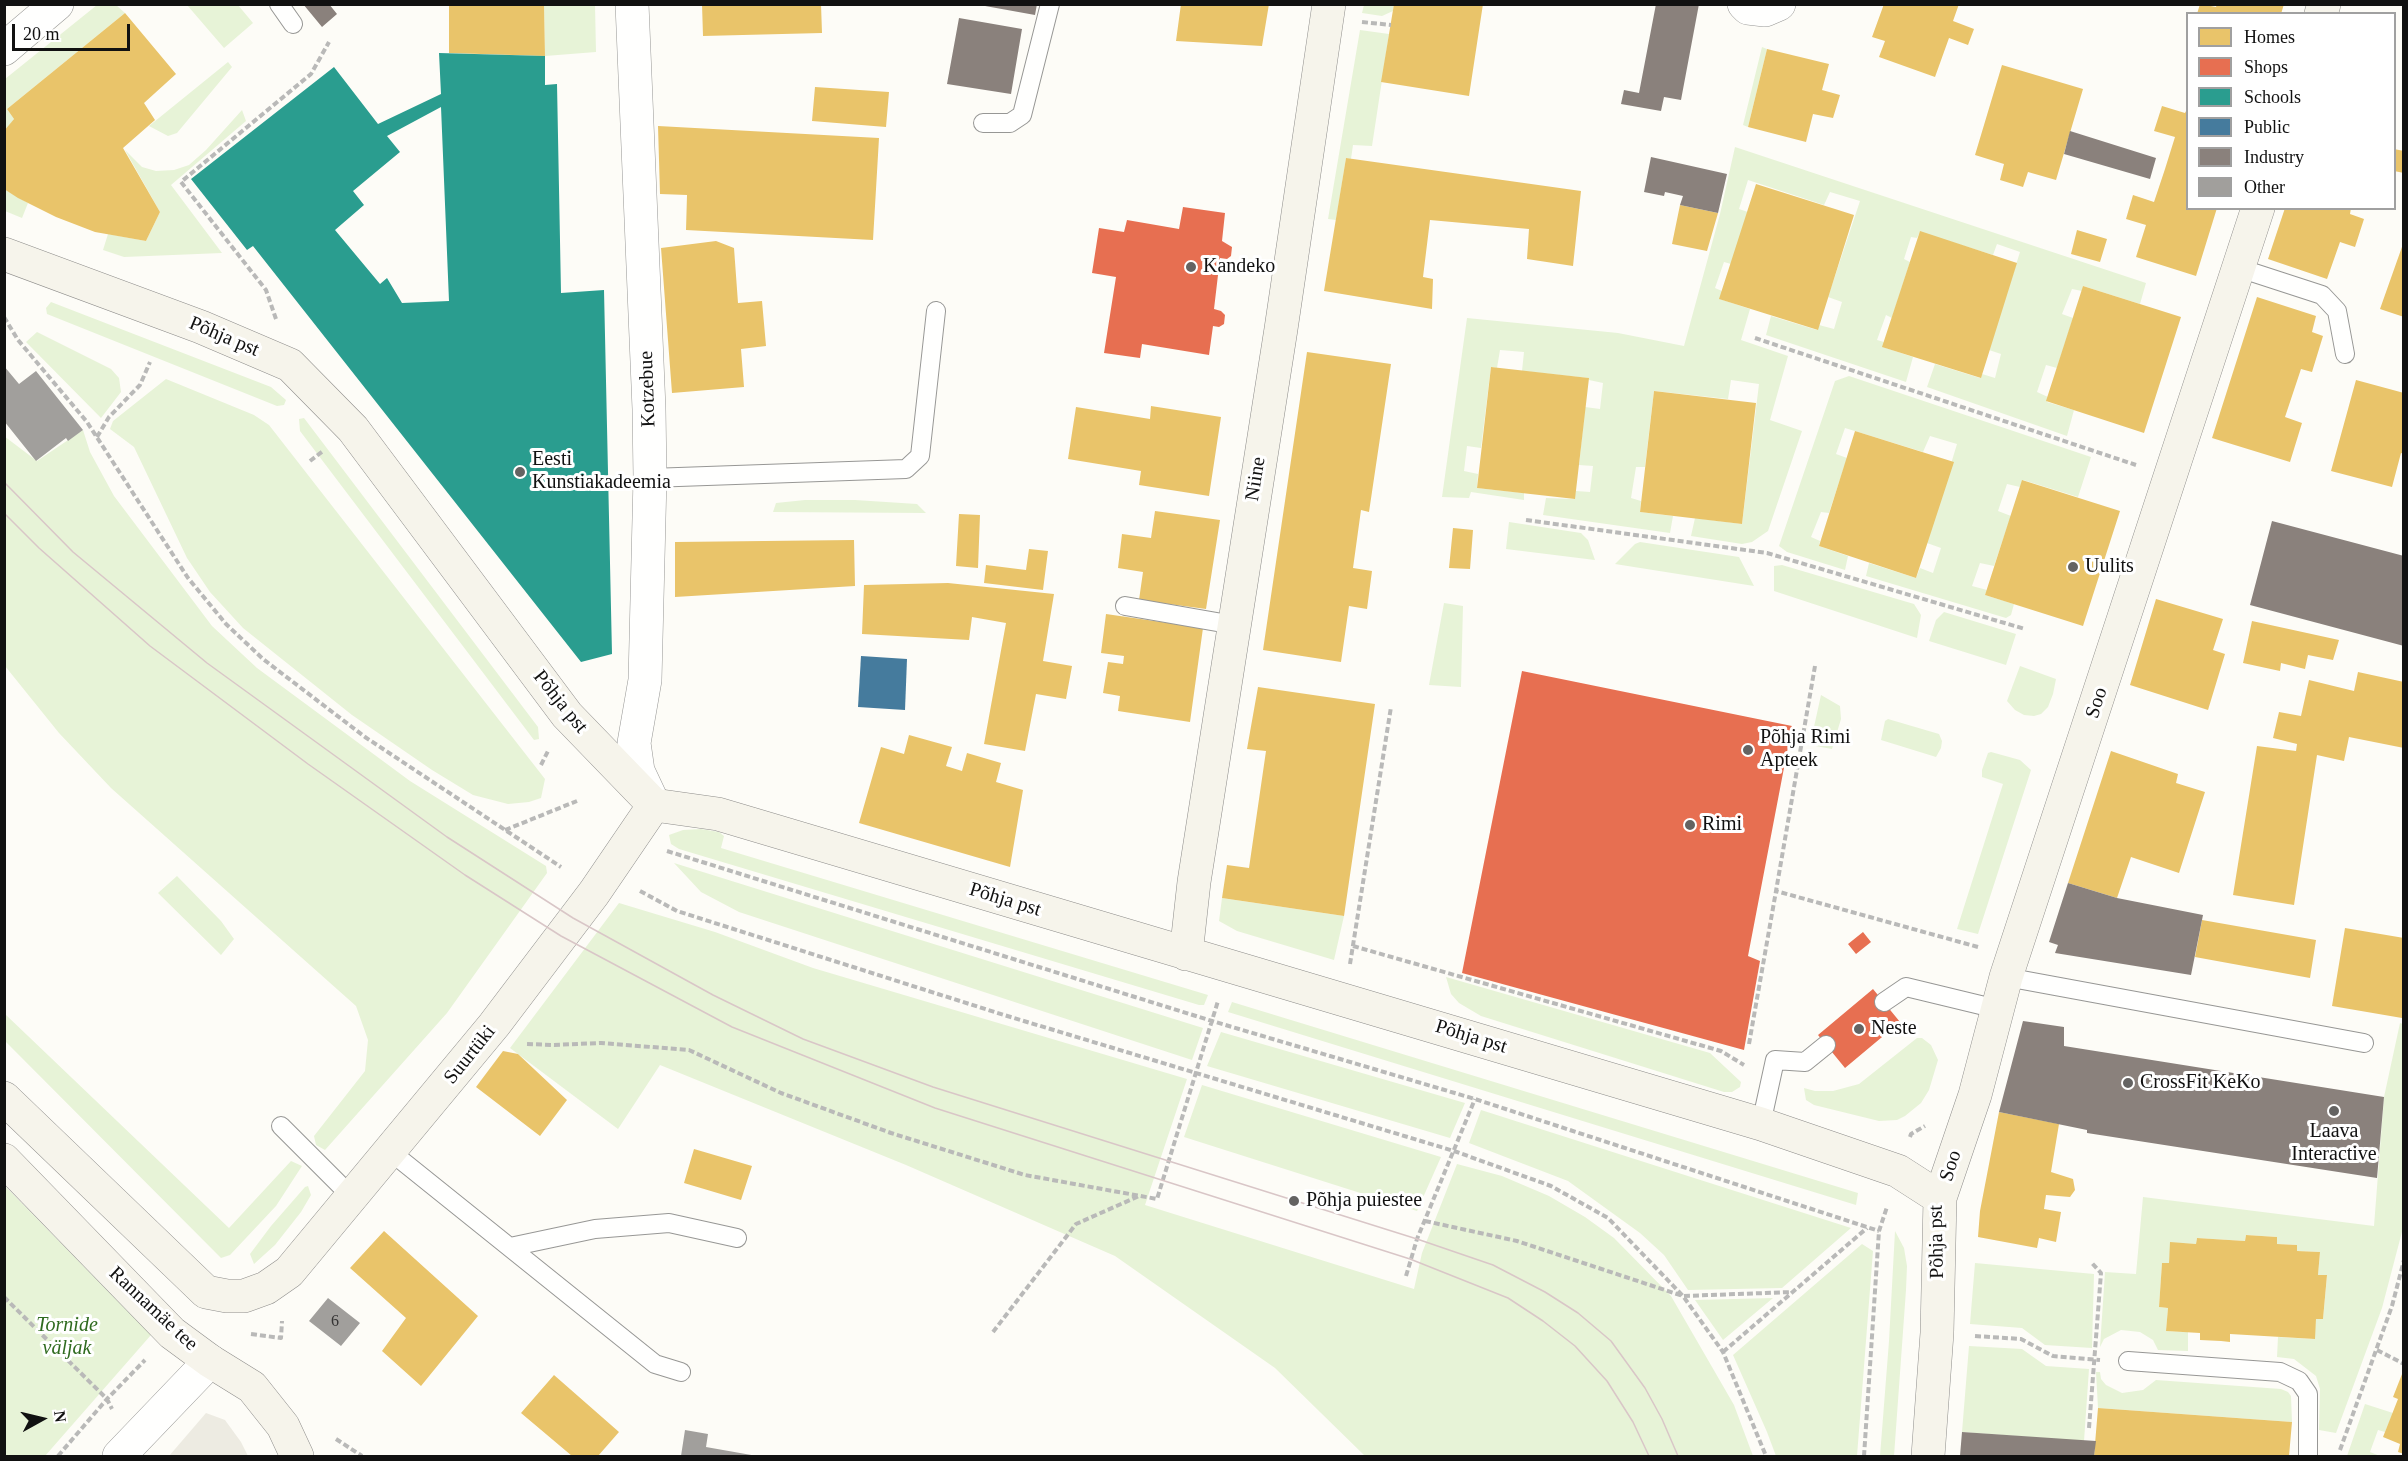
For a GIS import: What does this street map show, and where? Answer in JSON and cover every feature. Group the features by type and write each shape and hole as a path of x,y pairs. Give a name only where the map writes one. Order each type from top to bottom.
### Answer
{"main road":[{"name":"Niine","path":"1186,954 1194,882 1234,625 1342,13"},
{"name":"Soo","path":"1940,1198 1975,1095 2006,977 2257,210"},
{"name":"Põhja pst","path":"4,254 201,327 290,365 353,429 567,715 654,805 718,814 1761,1124 1898,1172 1940,1198 1937,1333 1928,1456"},
{"name":"Suurtüki","path":"4,1098 206,1292 244,1296 266,1288 289,1272 391,1152 494,1025 594,893 654,805"},
{"name":"Rannamäe tee","path":"4,1160 172,1333 210,1361 252,1387 283,1426 297,1456"}],"street":[{"path":"4,49 57,4"},
{"name":"Kotzebue","path":"632,4 650,478 645,680 634,743 638,771 654,805"},
{"path":"1744,4 1748,8 1765,10 1779,4"},
{"path":"118,1456 210,1361"}],"lane":[{"path":"279,4 293,24"},
{"path":"983,123 1010,123 1022,115 1050,4"},
{"path":"2239,268 2322,295 2337,311 2345,354"},
{"path":"650,478 906,469 920,456 936,311"},
{"path":"1125,606 1234,625"},
{"path":"2006,977 2364,1042"},
{"path":"1884,1002 1906,987 1997,1009"},
{"path":"1761,1124 1775,1060 1805,1062 1826,1045"},
{"path":"281,1126 352,1197"},
{"path":"391,1152 655,1364 681,1372"},
{"path":"510,1247 595,1229 669,1223 737,1238"},
{"path":"2128,1361 2280,1372 2299,1381 2308,1394 2308,1456"}],"path":[{"path":"1342,13 1391,25"},
{"path":"279,327 266,290 181,182 311,74 329,42"},
{"path":"4,317 18,340 87,422 188,578 226,624 262,659 365,737 561,867"},
{"path":"1755,338 2142,468"},
{"path":"97,437 109,417 140,385 150,362"},
{"path":"1526,520 1767,553 2025,629"},
{"path":"1770,1086 1743,1076 1815,666"},
{"path":"1348,972 1391,706"},
{"path":"505,830 577,801"},
{"path":"629,841 1212,1021 1475,1099 1879,1232"},
{"path":"636,889 677,911 1004,1015 1454,1151 1551,1186 1608,1218 1683,1296 1723,1352 1766,1456"},
{"path":"1776,891 1983,948"},
{"path":"1353,946 1721,1051 1745,1065"},
{"path":"521,1044 602,1043 689,1050 782,1093 891,1133 1026,1175 1157,1199 1229,966"},
{"path":"1406,1276 1425,1221 1475,1099"},
{"path":"1864,1456 1879,1232 1898,1172"},
{"path":"993,1332 1076,1224 1140,1196"},
{"path":"1425,1221 1517,1241 1683,1296 1793,1292"},
{"path":"1723,1352 1868,1228"},
{"path":"2337,1456 2392,1306 2403,1260"},
{"path":"2089,1428 2101,1273 2091,1262"},
{"path":"4,1297 106,1399"},
{"path":"1937,1333 2021,1339 2053,1356 2128,1361"},
{"path":"2377,1350 2403,1364"},
{"path":"58,1456 106,1399 153,1352"},
{"path":"336,1439 362,1456"}],"green space":[{"path":"1364,4 1394,5 1393,11 1382,16 1362,13"},
{"path":"97,5 116,5 125,13 7,109 14,119 5,131 5,79"},
{"path":"187,5 238,5 253,23 224,48"},
{"path":"544,5 595,5 596,52 545,56"},
{"path":"1360,30 1389,34 1372,146 1353,145 1351,159 1346,158 1336,220 1328,219"},
{"path":"1762,47 1767,49 1748,127 1743,125"},
{"path":"228,62 232,67 177,133 168,136 149,126"},
{"path":"242,110 246,121 171,185 222,253 124,257 103,250 108,234 146,241 160,212 125,150 142,167 156,171 174,170 189,165 206,150"},
{"path":"1735,147 2146,283 2140,304 2083,286 2082,291 2072,289 2062,314 2073,318 2057,368 2046,365 2037,392 2048,397 2047,402 2074,410 2067,436 1927,387 1935,364 1980,378 1982,374 1995,378 2001,354 1989,350 2020,252 1997,244 1993,255 1920,232 1917,238 1911,237 1904,259 1910,262 1892,318 1886,315 1877,340 1884,342 1883,347 1913,357 1906,382 1766,335 1771,316 1817,330 1819,325 1834,329 1842,302 1828,297 1860,201 1830,192 1824,205 1748,180 1739,209 1748,212 1731,264 1724,262 1715,288 1722,291 1720,299 1750,309 1741,340 1788,356 1770,420 1802,431 1768,531 1752,542 1742,544 1691,536 1695,518 1742,524 1759,384 1731,380 1728,399 1654,391 1645,467 1636,467 1631,498 1641,501 1640,512 1673,516 1670,533 1543,515 1546,498 1574,499 1576,491 1590,492 1593,466 1579,465 1585,407 1600,409 1603,383 1588,378 1522,371 1524,352 1500,350 1497,368 1491,367 1481,448 1467,446 1464,471 1478,474 1477,488 1524,493 1524,500 1471,492 1469,498 1442,497 1467,318 1618,333 1684,346 1720,214"},
{"path":"4,189 28,203 22,218 5,211"},
{"path":"51,302 271,387 286,400 284,405 277,406 47,314 46,308"},
{"path":"37,332 111,369 119,378 121,392 101,418 26,342"},
{"path":"1849,376 2091,457 2078,497 2023,480 2020,487 2007,484 1998,511 2011,516 1994,566 1980,563 1972,586 1987,590 1985,595 2014,604 2011,615 2006,618 1866,576 1869,563 1916,578 1920,568 1933,573 1941,548 1927,543 1957,444 1930,436 1923,452 1845,428 1836,454 1847,458 1829,513 1821,512 1811,537 1820,541 1819,546 1848,556 1845,570 1787,552 1779,546 1835,381"},
{"path":"166,379 254,415 269,425 545,779 541,798 508,804 473,795 432,770 352,715 243,628 210,592 187,558 134,447 110,429 113,421"},
{"path":"304,418 538,727 539,739 534,740 300,431 299,419"},
{"path":"83,430 90,452 114,496 212,626 257,668 410,781 546,866 547,873 447,1013 325,1150 316,1145 314,1136 365,1071 368,1040 356,1006 111,788 59,733 5,666 4,436 37,461"},
{"path":"805,500 917,504 926,513 773,512 776,503"},
{"path":"1509,522 1581,533 1588,540 1595,560 1506,549"},
{"path":"1640,542 1739,557 1754,586 1615,564 1635,544"},
{"path":"1782,565 1914,604 1921,615 1917,638 1774,591 1774,566"},
{"path":"1444,603 1463,606 1461,687 1429,685"},
{"path":"1944,612 2016,634 2006,665 1929,641 1936,620"},
{"path":"2020,666 2056,679 2048,707 2041,714 2024,715 2015,710 2007,701"},
{"path":"1821,695 1840,706 1841,719 1832,749 1810,745"},
{"path":"1888,719 1939,734 1942,741 1936,757 1881,740 1885,721"},
{"path":"1988,753 2020,760 2031,770 1978,934 1957,929 2003,784 1982,777"},
{"path":"701,829 719,832 724,836 721,848 1208,995 1204,1005 1199,1005 679,849 671,844 669,835 683,830"},
{"path":"674,863 1203,1028 1192,1060 739,912 701,892"},
{"path":"177,876 221,921 234,939 221,955 158,893"},
{"path":"1222,898 1344,916 1334,960 1237,931 1219,921"},
{"path":"619,903 715,932 813,968 1187,1079 1145,1205 1414,1289 1422,1253 1457,1164 1502,1176 1549,1196 1585,1217 1614,1238 1671,1296 1734,1405 1753,1456 1365,1456 1275,1368 1115,1256 906,1165 660,1065 618,1129 510,1048"},
{"path":"1446,977 1710,1053 1741,1082 1740,1087 1732,1092 1724,1092 1481,1016 1459,1003 1451,994"},
{"path":"1232,1002 1858,1193 1856,1205 1228,1012"},
{"path":"5,1014 229,1228 291,1161 302,1166 276,1206 230,1255 221,1258 5,1041"},
{"path":"2400,1023 2403,1024 2403,1228 2382,1308 2336,1433 2319,1430 2320,1389 2316,1376 2294,1359 2277,1357 2278,1337 2314,1339 2316,1319 2323,1319 2327,1276 2318,1275 2320,1252 2297,1251 2297,1245 2277,1244 2277,1237 2246,1235 2245,1241 2197,1238 2196,1244 2171,1243 2169,1263 2162,1264 2159,1307 2168,1308 2166,1331 2188,1332 2188,1351 2158,1350 2153,1340 2140,1332 2121,1330 2104,1339 2100,1347 2105,1272 2136,1274 2143,1197 2374,1226 2384,1097"},
{"path":"1221,1032 1465,1103 1450,1138 1207,1066"},
{"path":"1917,1038 1922,1038 1931,1045 1938,1060 1929,1090 1921,1103 1905,1116 1897,1120 1879,1121 1814,1105 1806,1100 1804,1088 1815,1091 1833,1091 1859,1084"},
{"path":"1202,1085 1441,1157 1417,1211 1184,1137"},
{"path":"1481,1110 1851,1228 1782,1288 1688,1290 1664,1255 1640,1233 1568,1181 1469,1143"},
{"name":"Tornide väljak","path":"4,1185 151,1335 45,1456 5,1456"},
{"path":"308,1186 311,1195 301,1212 275,1245 254,1264 250,1254 271,1226"},
{"path":"1895,1231 1904,1248 1907,1266 1906,1290 1894,1456 1880,1456 1889,1341"},
{"path":"1862,1244 1873,1251 1857,1456 1776,1456 1733,1355"},
{"path":"1975,1263 2094,1274 2092,1348 2045,1345 2022,1328 1970,1324"},
{"path":"1773,1298 1723,1340 1695,1300"},
{"path":"1969,1346 2022,1349 2046,1366 2089,1369 2084,1441 1962,1432"},
{"path":"2096,1372 2100,1372 2101,1379 2106,1385 2122,1393 2143,1390 2156,1380 2281,1389 2291,1396 2292,1422 2098,1408"},
{"path":"2365,1404 2393,1413 2385,1432 2378,1430 2370,1452 2380,1456 2347,1456"}],"shaded area":[{"path":"206,1413 225,1420 248,1456 169,1456"}],"building: Homes":[{"path":"449,4 544,4 545,56 449,53"},
{"path":"702,4 821,4 822,33 703,36"},
{"path":"1181,4 1269,4 1262,46 1176,41"},
{"path":"1394,4 1483,4 1469,96 1381,82"},
{"path":"1884,4 1959,4 1953,21 1974,29 1968,45 1949,38 1935,77 1879,57 1885,41 1872,37"},
{"path":"2200,4 2216,7 2217,4 2284,4 2282,12 2198,12"},
{"path":"125,13 176,74 144,103 155,120 123,148 160,212 146,241 95,232 56,217 4,189 4,131 14,119 7,109"},
{"path":"1767,49 1829,64 1822,90 1840,95 1833,118 1813,114 1806,142 1748,127"},
{"path":"2002,65 2083,89 2056,180 2028,172 2023,187 2000,180 2004,164 1975,155"},
{"path":"815,87 889,92 886,127 812,121"},
{"path":"2162,106 2185,113 2186,111 2186,210 2216,210 2196,276 2136,257 2146,225 2126,219 2133,195 2154,202 2175,137 2154,131"},
{"path":"658,126 879,138 873,240 686,230 687,195 660,194"},
{"path":"2396,149 2404,151 2404,173 2396,171"},
{"path":"1346,158 1581,191 1573,266 1527,259 1529,229 1430,220 1423,277 1433,279 1432,309 1324,291"},
{"path":"1756,184 1854,215 1818,330 1719,299"},
{"path":"1680,205 1718,213 1707,251 1672,244"},
{"path":"2284,210 2351,210 2350,214 2364,219 2355,247 2340,242 2327,279 2268,259"},
{"path":"2077,230 2107,239 2100,262 2071,254"},
{"path":"1920,231 2017,263 1981,378 1882,347"},
{"path":"716,241 734,248 738,303 762,301 766,346 741,349 744,387 672,393 661,248"},
{"path":"2404,244 2404,317 2380,309"},
{"path":"2083,286 2181,317 2144,433 2046,401"},
{"path":"2257,297 2316,316 2312,332 2323,336 2312,372 2301,369 2285,417 2302,423 2290,462 2212,438"},
{"path":"1307,352 1391,364 1369,512 1361,510 1353,568 1372,571 1367,609 1349,606 1341,662 1263,650"},
{"path":"1491,367 1589,378 1575,499 1477,488"},
{"path":"2356,380 2404,393 2404,454 2401,453 2392,487 2331,471"},
{"path":"1654,391 1756,403 1742,524 1640,512"},
{"path":"1151,406 1221,417 1209,496 1139,485 1141,471 1068,459 1076,407 1150,419"},
{"path":"1855,431 1954,462 1916,578 1819,546"},
{"path":"2022,480 2120,511 2083,626 1985,595"},
{"path":"1155,511 1220,520 1206,609 1139,600 1143,572 1118,568 1122,534 1151,538"},
{"path":"959,514 980,515 978,568 956,566"},
{"path":"1453,528 1473,530 1470,569 1449,568"},
{"path":"854,540 855,586 675,597 675,542"},
{"path":"1029,549 1048,551 1043,590 984,583 986,565 1026,570"},
{"path":"948,583 1054,594 1043,661 1072,666 1066,699 1036,694 1025,751 984,744 1006,623 972,617 969,640 862,634 864,585"},
{"path":"2156,599 2223,619 2213,650 2225,654 2208,710 2130,685"},
{"path":"1106,614 1203,628 1190,722 1118,711 1120,696 1103,693 1108,662 1123,664 1124,656 1101,653"},
{"path":"2252,621 2339,640 2333,660 2308,655 2305,669 2281,663 2280,671 2243,663"},
{"path":"2358,672 2404,682 2404,748 2349,737 2344,761 2317,755 2294,905 2233,895 2257,746 2296,751 2297,744 2273,738 2279,712 2301,716 2309,680 2354,691"},
{"path":"1258,687 1375,704 1344,916 1222,898 1227,865 1249,868 1266,751 1247,749"},
{"path":"909,735 952,747 946,766 962,771 967,753 1001,763 996,782 1023,790 1010,867 859,823 881,747 904,754"},
{"path":"2111,751 2178,774 2176,783 2205,792 2179,873 2131,857 2117,898 2068,883"},
{"path":"2202,920 2316,940 2310,978 2195,957"},
{"path":"2345,928 2404,938 2402,1018 2332,1006"},
{"path":"503,1051 518,1054 567,1100 540,1136 476,1087"},
{"path":"1999,1112 2059,1124 2051,1172 2073,1179 2075,1190 2070,1197 2046,1195 2044,1209 2061,1212 2056,1242 2039,1238 2037,1248 1978,1237 1980,1211"},
{"path":"694,1149 752,1166 741,1200 684,1183"},
{"path":"384,1231 478,1316 421,1386 382,1351 406,1318 350,1268"},
{"path":"2246,1235 2277,1237 2277,1244 2297,1245 2297,1251 2320,1252 2318,1275 2327,1275 2323,1319 2316,1319 2315,1339 2230,1334 2230,1342 2200,1340 2200,1333 2166,1331 2168,1308 2159,1307 2162,1263 2169,1263 2170,1242 2196,1244 2197,1238 2245,1241"},
{"path":"2404,1369 2404,1454 2398,1452 2400,1444 2383,1437 2398,1399 2393,1397"},
{"path":"554,1375 619,1432 598,1456 572,1456 521,1413"},
{"path":"2098,1408 2292,1422 2289,1456 2094,1456"}],"building: Shops":[{"path":"1183,207 1225,213 1222,241 1232,247 1231,256 1227,259 1220,258 1214,309 1225,315 1224,324 1219,327 1213,326 1209,355 1142,344 1140,358 1104,353 1116,277 1092,273 1099,228 1124,232 1127,220 1179,229"},
{"path":"1522,671 1792,726 1748,956 1760,961 1744,1050 1462,973"},
{"path":"1863,932 1871,942 1856,954 1848,944"},
{"name":"Neste","path":"1873,989 1900,1022 1845,1068 1818,1035"}],"building: Schools":[{"name":"Eesti Kunstiakadeemia","path":"439,53 545,56 545,85 557,84 561,293 604,290 612,654 581,662 253,246 247,250 191,179 334,67 378,124 441,94","holes":["441,107 449,301 402,303 387,278 380,284 335,230 364,205 353,191 400,152 387,136"]}],"building: Public":[{"path":"861,656 907,659 905,710 858,707"}],"building: Industry":[{"path":"303,4 329,4 337,14 322,27"},
{"path":"974,4 1037,4 1035,15"},
{"path":"1656,4 1699,4 1681,100 1664,97 1661,111 1621,104 1624,90 1639,93"},
{"path":"959,18 1022,29 1011,94 947,84"},
{"path":"2070,131 2156,158 2150,179 2064,154"},
{"path":"1651,157 1727,174 1718,213 1680,205 1683,196 1665,192 1664,196 1644,192"},
{"path":"2272,521 2404,556 2404,646 2250,605"},
{"path":"2068,883 2117,898 2203,915 2191,975 2055,953 2058,945 2049,942"},
{"path":"2023,1021 2064,1027 2064,1046 2384,1097 2377,1178 2087,1133 2087,1130 1999,1112"},
{"path":"1962,1432 2096,1441 2094,1456 1960,1456"}],"building: Other":[{"path":"4,366 19,384 36,371 83,430 68,441 66,438 36,461 4,421"},
{"path":"328,1298 360,1323 341,1346 309,1321"},
{"path":"685,1430 708,1434 706,1447 757,1456 681,1456"}],"tram line":[{"path":"4,482 73,552 207,663 447,837 573,918 713,995 803,1039 933,1087 1493,1265 1545,1292 1578,1313 1611,1341 1645,1388 1678,1456"},
{"path":"4,513 39,548 150,646 308,764 465,875 561,936 732,1027 935,1108 1410,1259 1508,1298 1575,1346 1607,1381 1633,1422 1649,1456"}],"place":[{"name":"Kandeko","path":"1191,267"},
{"name":"Eesti Kunstiakadeemia","path":"520,472"},
{"name":"Uulits","path":"2073,567"},
{"name":"Põhja Rimi Apteek","path":"1748,750"},
{"name":"Rimi","path":"1690,825"},
{"name":"Neste","path":"1859,1029"},
{"name":"CrossFit KeKo","path":"2128,1083"},
{"name":"Laava Interactive","path":"2334,1111"},
{"name":"Põhja puiestee","path":"1294,1201"}]}
